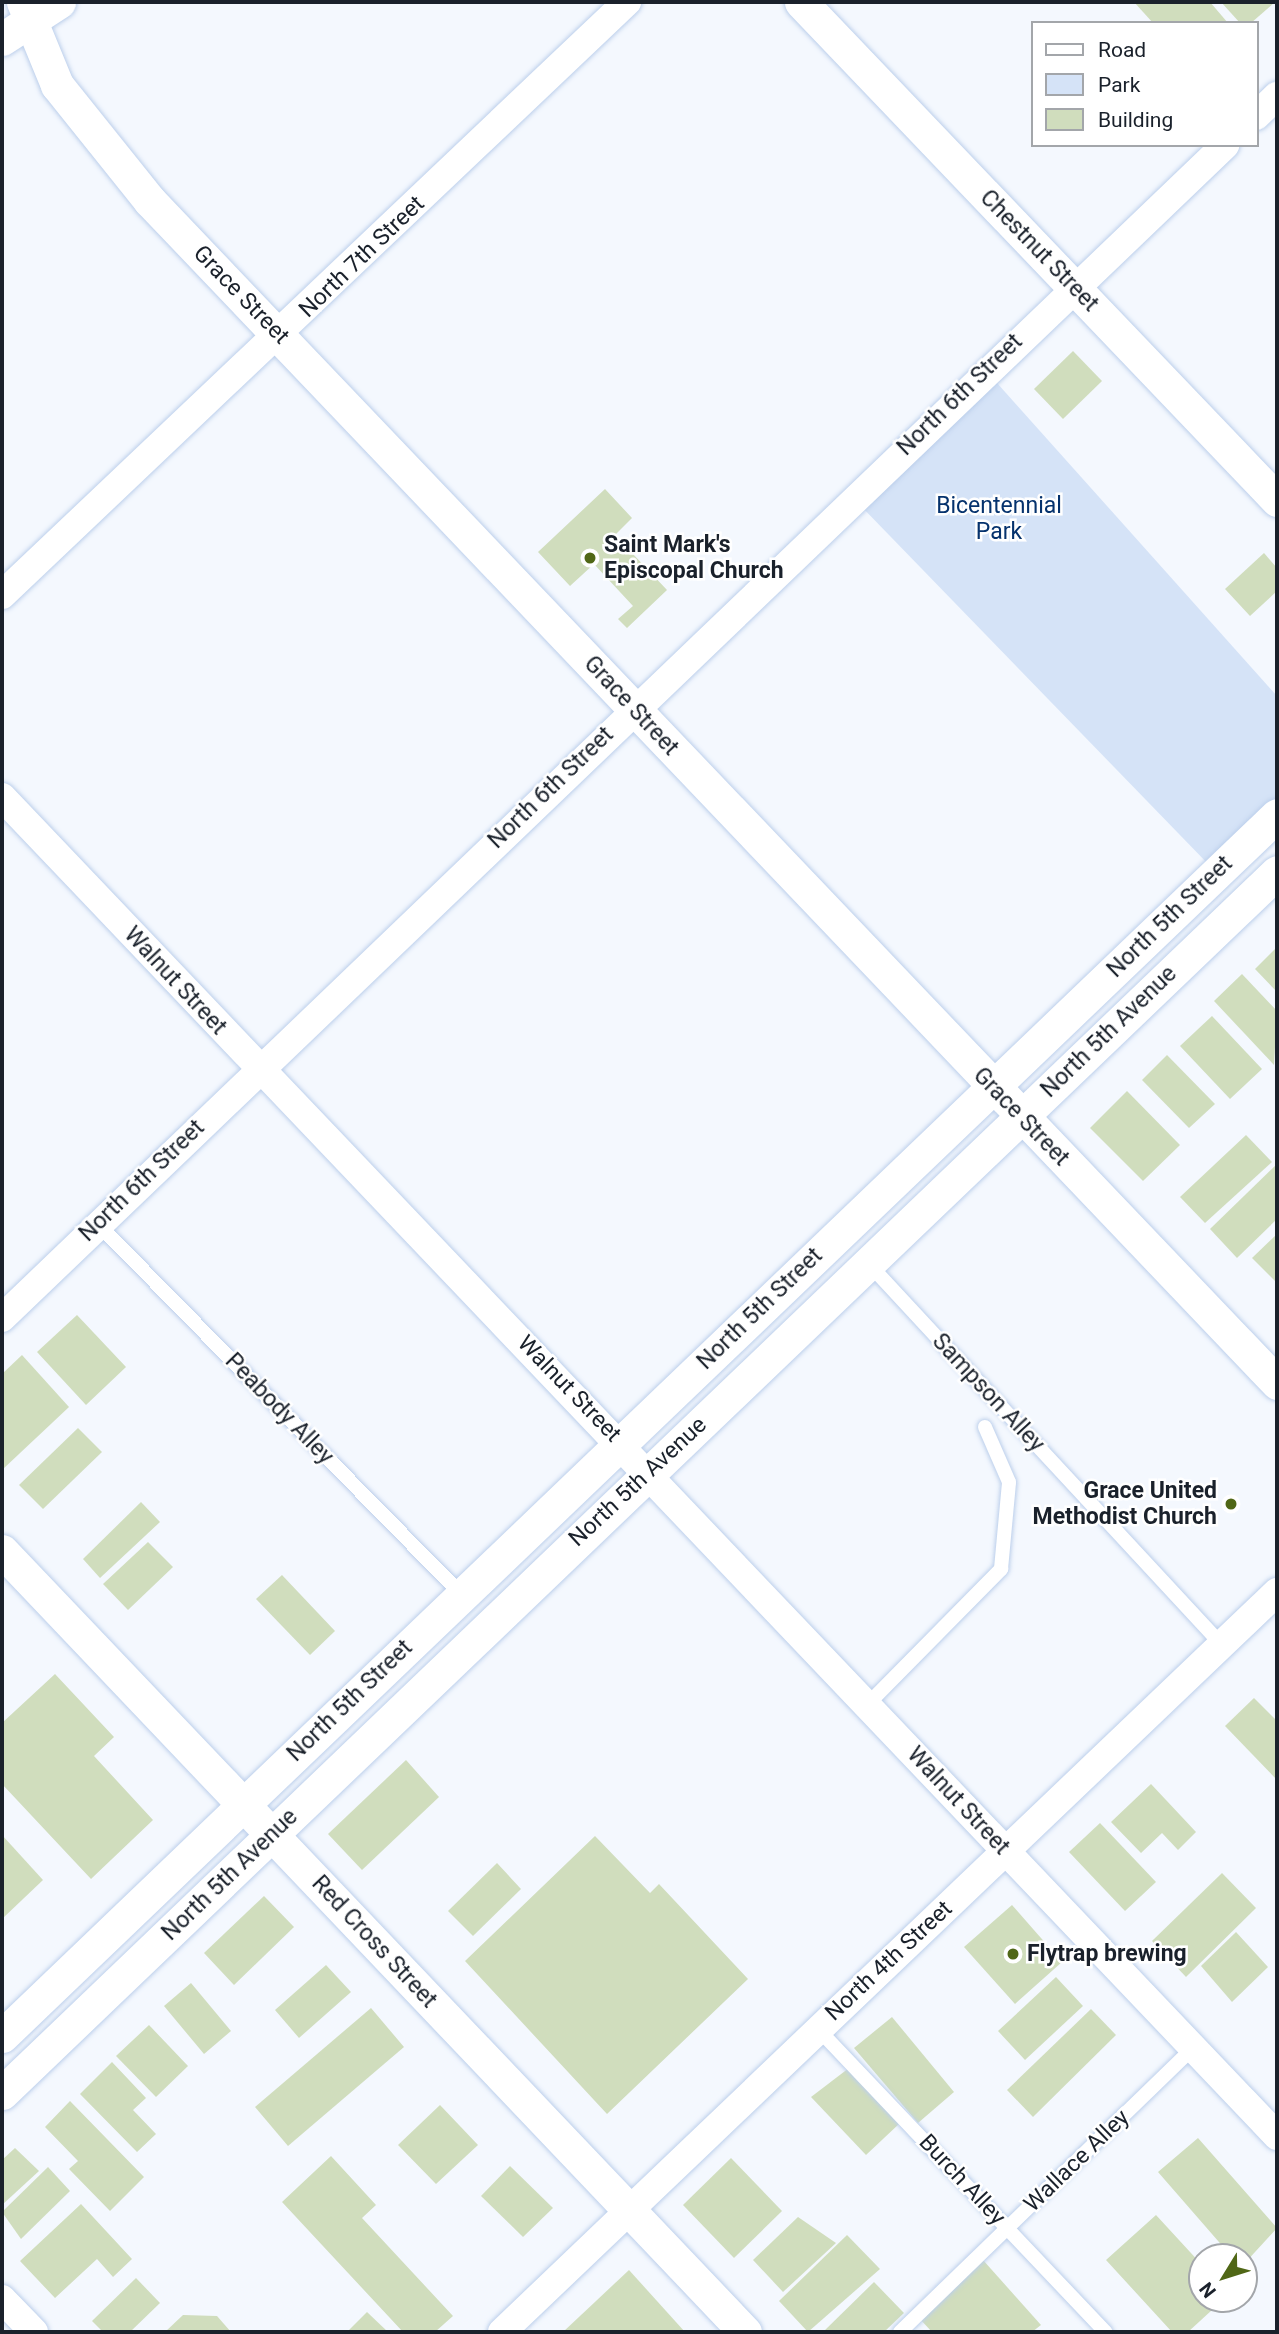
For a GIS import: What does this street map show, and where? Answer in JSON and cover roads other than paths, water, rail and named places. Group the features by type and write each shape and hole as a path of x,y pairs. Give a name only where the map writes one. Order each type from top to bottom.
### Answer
{"street":[{"path":"2,39 27,11 59,2"},
{"name":"North 7th Street","path":"2,595 280,335 627,2"},
{"name":"Chestnut Street","path":"801,2 1277,500"},
{"name":"Grace Street","path":"27,11 57,85 89,131 991,1087 1277,1383"},
{"path":"1258,114 1277,96"},
{"name":"North 6th Street","path":"2,1318 257,1068 635,709 1073,286 1223,147"},
{"name":"Walnut Street","path":"2,797 257,1068 621,1442 1277,2136"},
{"name":"North 5th Street","path":"243,1804 1277,815"},
{"name":"North 5th Avenue","path":"2,2093 1277,872"},
{"name":"Red Cross Street","path":"2,1551 745,2332"},
{"name":"North 4th Street","path":"502,2332 1277,1592"},
{"name":"North 5th Avenue","path":"2,2036 243,1804"},
{"path":"2,2299 34,2332"}],"lane":[{"name":"Peabody Alley","path":"98,1224 461,1594"},
{"name":"Sampson Alley","path":"869,1264 1222,1645"},
{"path":"867,1704 1001,1569 1009,1482 985,1427"},
{"name":"Burch Alley","path":"818,2029 1106,2332"},
{"name":"Wallace Alley","path":"900,2332 1193,2048"}],"place":[{"name":"Saint Mark's Episcopal Church","path":"590,558"},
{"name":"Grace United Methodist Church","path":"1231,1504"},
{"name":"Flytrap brewing","path":"1013,1954"}],"park label":[{"name":"Bicentennial Park","path":"999,519"}]}
